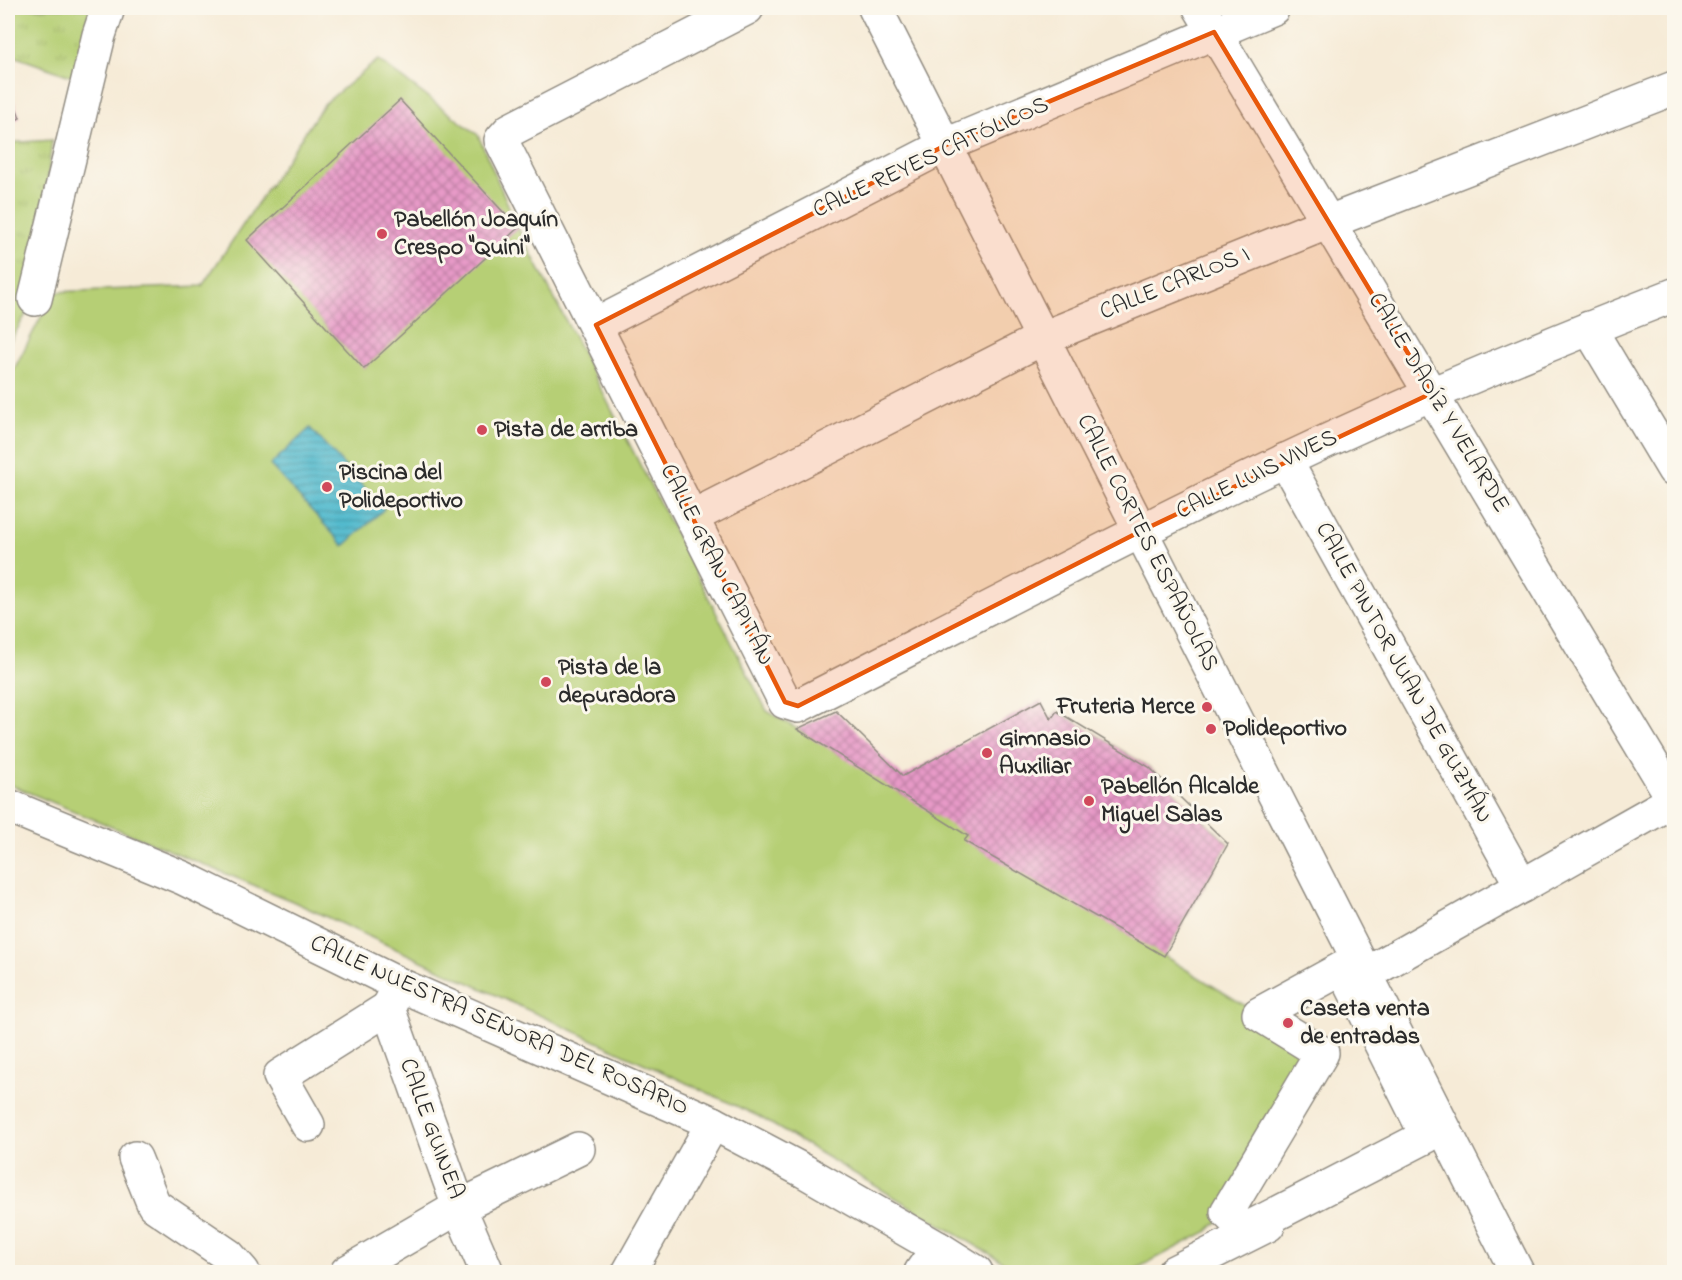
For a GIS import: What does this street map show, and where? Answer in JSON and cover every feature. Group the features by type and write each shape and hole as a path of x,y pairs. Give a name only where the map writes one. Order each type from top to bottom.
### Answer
{"street":[{"path":"35,299 99,35 108,8"},
{"name":"CALLE GRAN CAPITÁN","path":"747,8 510,130 501,140 785,702"},
{"name":"CALLE CORTES ESPAÑOLAS","path":"875,8 1141,531 1354,971 1446,1133 1517,1272"},
{"name":"CALLE REYES CATÓLICOS","path":"596,325 946,145 1207,20 1274,8"},
{"name":"CALLE DAOÍZ Y VELARDE","path":"1207,20 1674,800"},
{"name":"CALLE CARLOS I","path":"692,517 1043,338 1329,222 1674,88"},
{"name":"CALLE LUIS VIVES","path":"785,702 798,706 1285,460 1432,393 1589,328 1674,296"},
{"path":"1589,328 1674,470"},
{"name":"CALLE PINTOR JUAN DE GUZMÁN","path":"1285,460 1522,886"},
{"path":"1354,971 1427,1136 1245,1230 1227,1212 1322,1053 1259,1014 1354,971 1522,886 1674,800"},
{"name":"CALLE NUESTRA SEÑORA DEL ROSARIO","path":"8,806 183,878 394,997 713,1123 804,1171 930,1260 976,1272"},
{"path":"308,1125 280,1076 394,997"},
{"name":"CALLE GUINEA","path":"394,997 459,1207 487,1272"},
{"path":"629,1272 713,1123"},
{"path":"1174,1272 1402,1158 1446,1133"},
{"path":"348,1272 459,1207 578,1149"},
{"path":"135,1158 154,1205 229,1256 243,1272"}],"highlighted area":[{"path":"1214,32 1432,393 1141,531 798,706 785,702 596,325 946,145"}],"green space":[{"path":"8,8 98,8 76,78 8,54"},
{"path":"378,60 478,135 518,228 767,711 966,829 1057,711 1149,767 1228,844 1164,956 1322,1053 1227,1212 1208,1231 1130,1272 1020,1272 758,1116 292,901 8,784 8,381 54,292 202,286 324,104"},
{"path":"52,140 35,299 8,345 8,143"}],"water":[{"name":"Piscina del Polideportivo","path":"310,428 384,509 344,546 270,465"}],"building":[{"path":"8,93 11,94 20,118 8,124"},
{"name":"Pabellón Joaquín Crespo \"Quini\"","path":"400,100 518,228 364,369 247,240"},
{"name":"Pabellón Alcalde Miguel Salas","path":"1041,700 1051,719 1057,711 1149,767 1228,844 1164,956 964,841 968,836 797,729 836,711 903,776"}],"place":[{"name":"Pabellón Joaquín Crespo \"Quini\"","path":"382,234"},
{"name":"Pista de arriba","path":"482,430"},
{"name":"Piscina del Polideportivo","path":"327,487"},
{"name":"Pista de la depuradora","path":"546,682"},
{"name":"Fruteria Merce","path":"1207,707"},
{"name":"Polideportivo","path":"1211,729"},
{"name":"Gimnasio Auxiliar","path":"987,753"},
{"name":"Pabellón Alcalde Miguel Salas","path":"1089,801"},
{"name":"Caseta venta de entradas","path":"1288,1023"}]}
